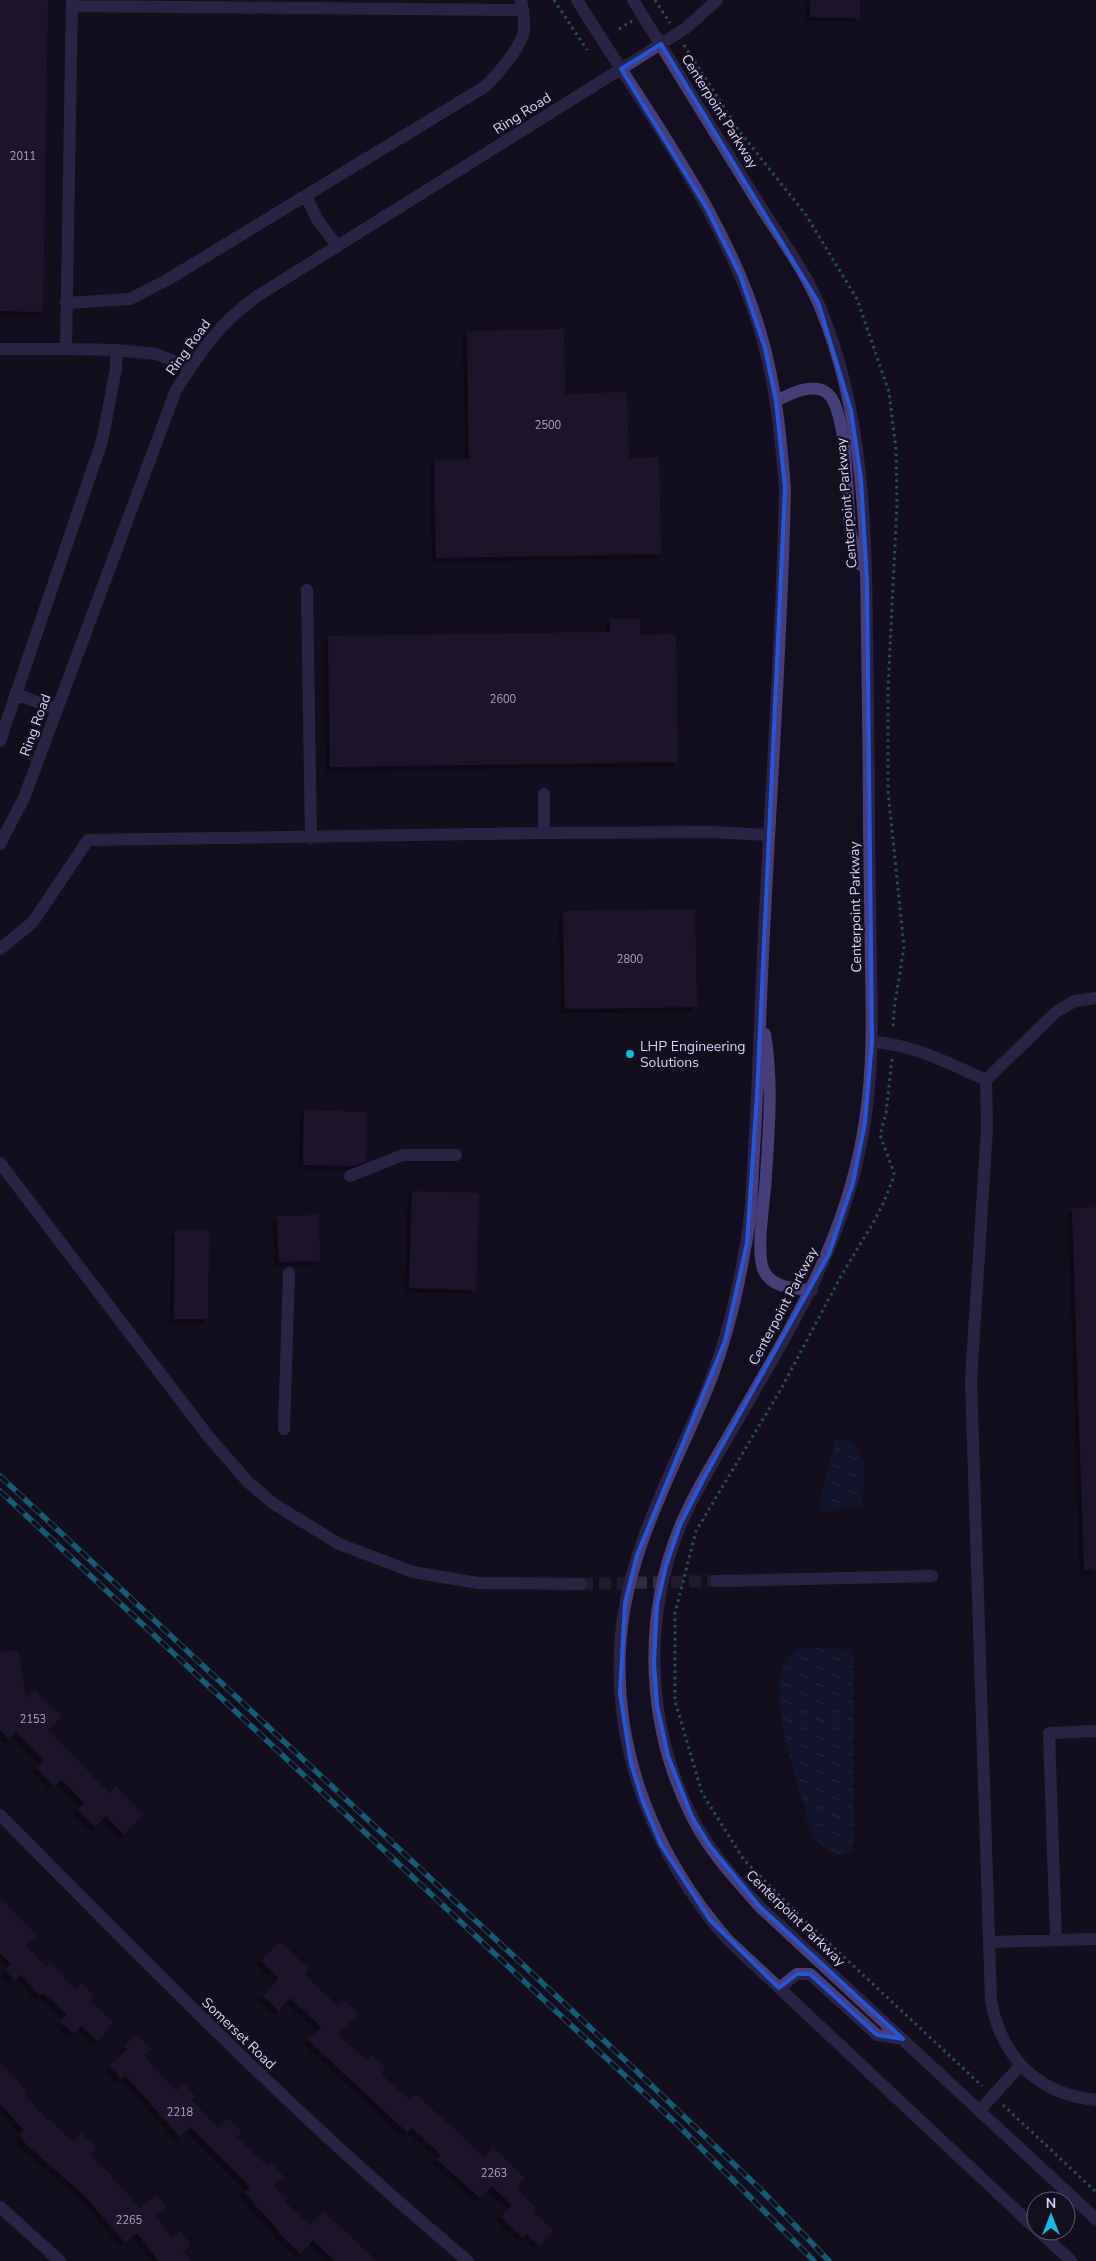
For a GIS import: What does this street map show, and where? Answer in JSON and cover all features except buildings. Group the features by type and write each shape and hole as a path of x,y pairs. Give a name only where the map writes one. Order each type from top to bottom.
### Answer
{"street":[{"path":"577,0 621,69 725,242 753,311 765,348 776,400 785,488 754,1150 746,1243 725,1341 637,1555 624,1612 620,1649 620,1693 631,1764 643,1802 661,1845 684,1884 710,1920 727,1939 1026,2220"},
{"name":"Centerpoint Parkway","path":"634,0 818,302 839,360 852,410 861,479 867,581 872,1042 865,1123 853,1183 829,1254 812,1290 704,1478 680,1525 666,1566 657,1605 654,1663 657,1706 668,1756 692,1817 733,1877 760,1907 1096,2219"},
{"name":"Ring Road","path":"0,844 24,798 157,436 176,390 189,367 208,341 236,312 259,295 686,28 717,0"},
{"path":"66,303 130,299 167,280 486,86 500,71 523,34 522,5 72,3 66,303 66,349"},
{"path":"306,196 317,219 337,246"},
{"path":"0,349 116,350 156,354 189,367"},
{"path":"0,741 102,441 116,369 116,350"},
{"path":"776,400 815,388 826,392 832,398 840,425 845,454 850,529 867,581"},
{"path":"307,590 311,838"},
{"path":"16,694 57,709"},
{"path":"544,794 544,833"},
{"path":"0,949 33,922 88,840 544,833 711,832 769,835"},
{"path":"1096,998 1075,1001 1057,1011 986,1080 987,1128 971,1380 991,2001 995,2019 1009,2052 1020,2066 1040,2080 1062,2091 1096,2100"},
{"path":"761,1007 771,1067 767,1167 760,1258 764,1273 776,1282 788,1288 812,1290"},
{"path":"872,1042 893,1043 918,1049 986,1080"},
{"path":"350,1176 403,1155 456,1155"},
{"path":"0,1163 208,1436 248,1482 274,1504 339,1544 413,1572 478,1583 580,1584"},
{"path":"284,1429 289,1273"},
{"path":"716,1581 932,1576"},
{"path":"1056,1940 1049,1733 1096,1731"},
{"name":"Somerset Road","path":"0,1815 184,2000 315,2127 468,2261"},
{"path":"990,1942 1096,1939"},
{"path":"779,1988 797,1974 810,1974 878,2035 903,2039"},
{"path":"979,2111 1020,2066"},
{"path":"0,2207 60,2261"},
{"path":"1049,2241 1071,2261"}],"path":[{"path":"554,0 587,50"},
{"path":"655,0 668,20"},
{"path":"619,29 633,20"},
{"path":"890,1082 886,1113 880,1135 894,1173 883,1204 841,1276 781,1389 696,1531 675,1613 675,1701 702,1793 744,1860 799,1915 968,2073"},
{"path":"1012,2114 1096,2192"}],"highlighted area":[{"path":"661,44 818,302 851,410 861,479 867,581 872,1042 865,1123 853,1183 829,1254 704,1478 680,1525 666,1566 657,1605 654,1663 657,1705 668,1756 692,1817 710,1846 760,1907 903,2039 877,2035 810,1974 797,1974 779,1988 710,1920 661,1845 643,1802 631,1764 620,1693 625,1603 637,1555 725,1341 747,1243 757,1095 785,488 776,401 765,348 740,275 706,207 621,69"}],"water":[{"path":"836,1440 853,1441 865,1462 862,1506 825,1512 818,1508"},
{"path":"803,1647 853,1650 854,1845 846,1854 834,1853 823,1847 815,1838 809,1824 785,1740 779,1693 781,1673 789,1657"}],"tunnel":[{"path":"581,1584 716,1581"}],"railway":[{"path":"0,1476 627,2062 760,2189 829,2261"},
{"path":"0,1491 681,2128 814,2261"}],"place":[{"name":"LHP Engineering Solutions","path":"630,1054"}]}
